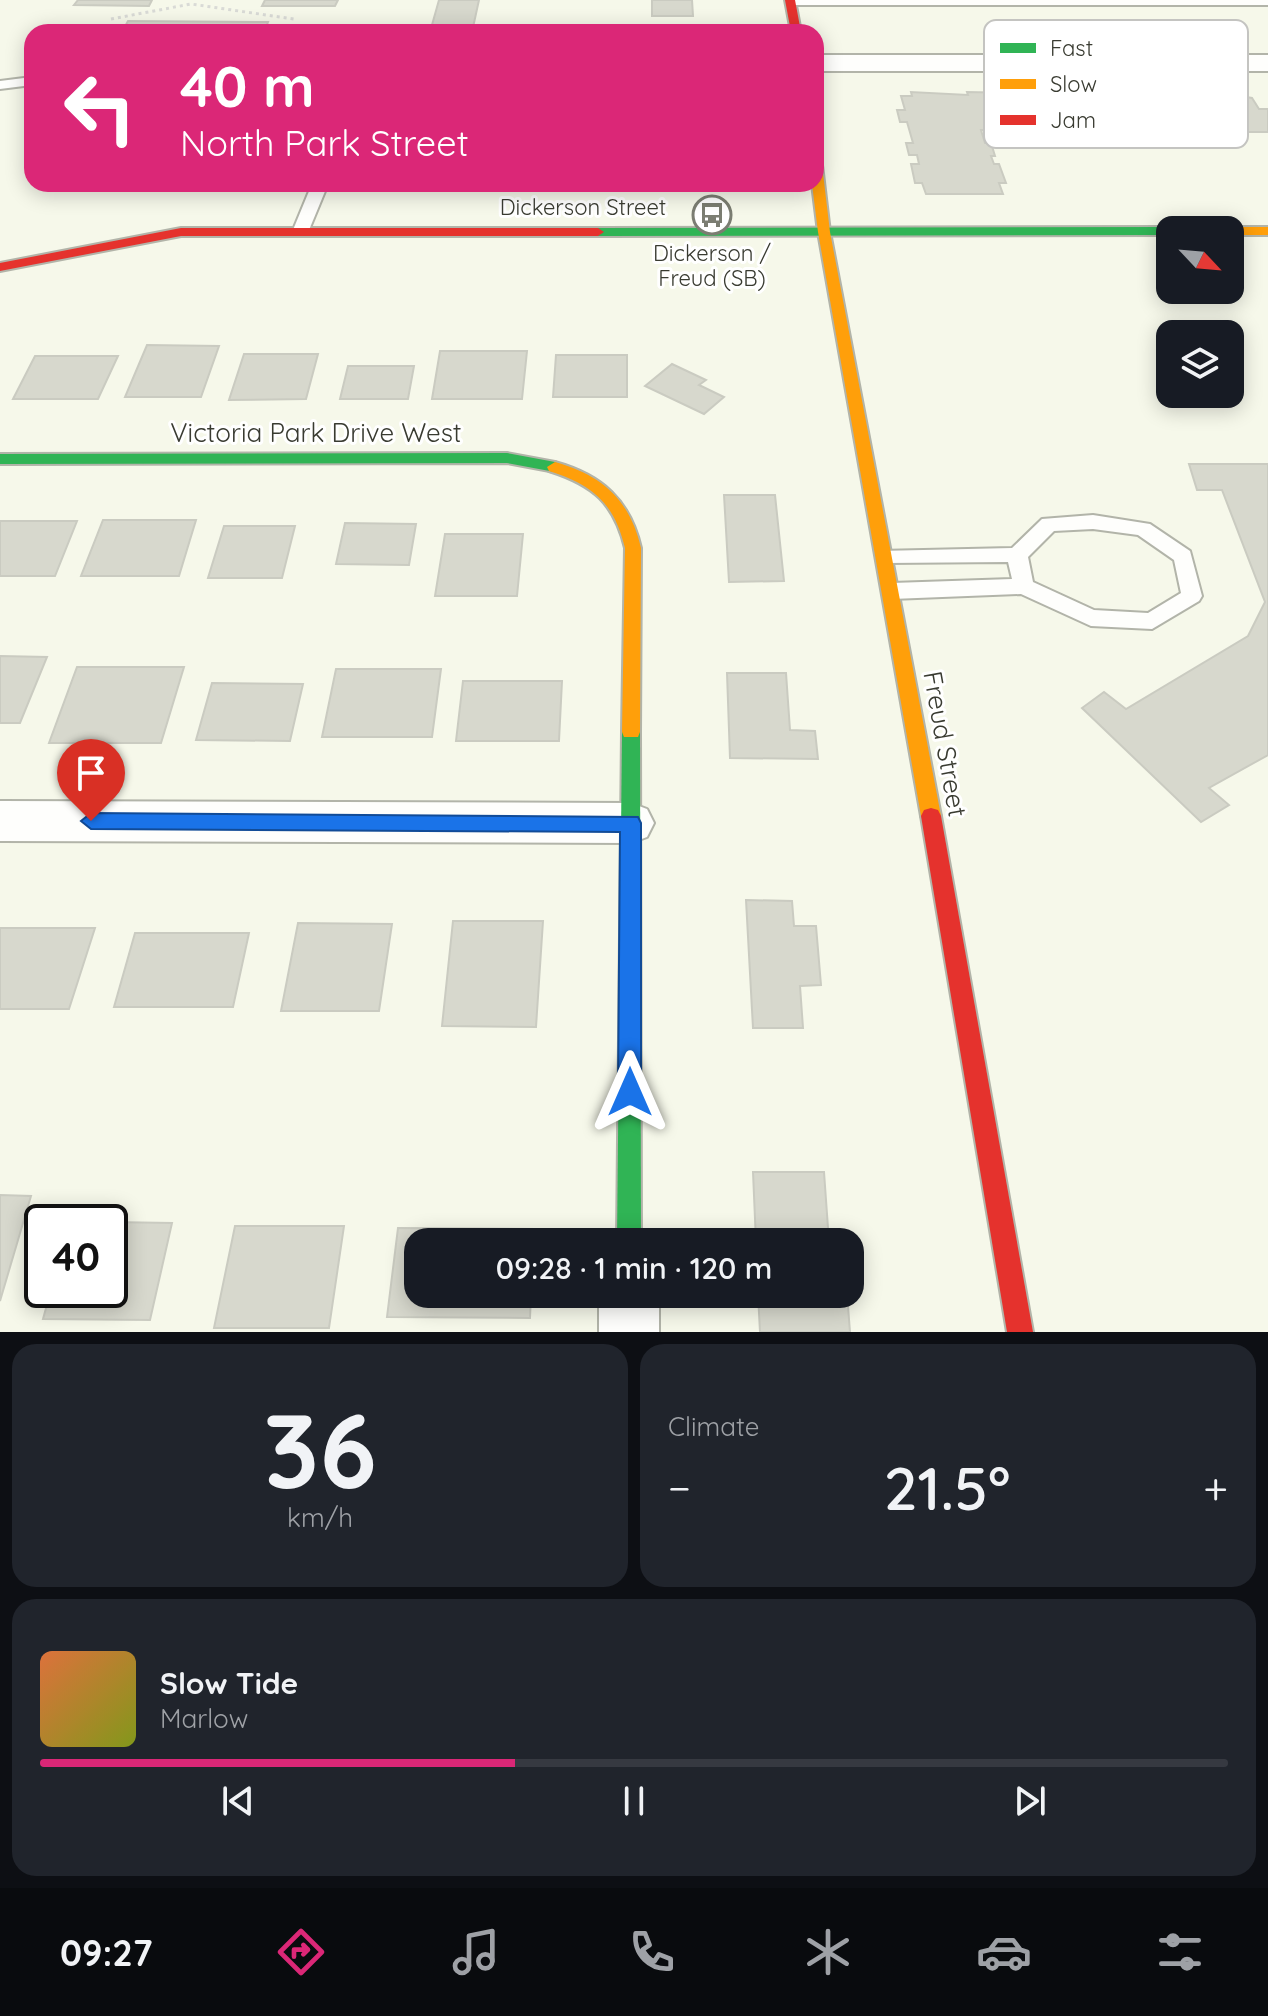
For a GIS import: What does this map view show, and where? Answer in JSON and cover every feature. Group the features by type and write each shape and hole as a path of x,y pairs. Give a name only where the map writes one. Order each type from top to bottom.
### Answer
{"street":[{"path":"790,1 794,24"},
{"path":"824,63 984,63"},
{"name":"Freud Street","path":"819,192 824,232 886,556 1020,1332"},
{"name":"Dickerson Street","path":"0,267 181,232 1156,231"},
{"path":"1244,231 1268,231"},
{"name":"Victoria Park Drive West","path":"0,459 507,458 564,467 598,485 619,505 631,526 636,553 631,577 631,823"},
{"path":"0,821 631,823 629,1228"},
{"path":"629,1308 629,1332"}],"lane":[{"path":"790,1 1268,1"},
{"path":"0,85 24,82"},
{"path":"301,230 317,192"},
{"path":"886,556 1017,555 1049,524 1093,522 1143,529 1183,556 1192,596 1152,621 1091,618 1024,586 892,591"},
{"path":"1017,555 1024,586"}],"path":[{"path":"111,19 190,4 225,5 267,19 294,19"}],"building":[{"path":"78,0 152,0 149,6 74,5"},
{"path":"265,0 338,0 335,6 262,6"},
{"path":"439,0 479,0 474,24 432,24"},
{"path":"652,0 692,0 693,16 652,16"},
{"path":"128,21 268,22 267,24 126,24"},
{"path":"911,92 968,95 967,92 984,92 984,130 981,130 984,148 993,148 994,164 999,164 1006,183 999,183 1003,194 926,194 922,183 915,183 911,164 919,164 917,155 909,155 906,143 913,143 907,122 900,122 897,110 905,110 901,96 912,96"},
{"path":"1248,97 1252,98 1259,109 1268,109 1268,132 1248,132"},
{"path":"147,345 219,346 201,397 125,397"},
{"path":"440,351 527,351 522,399 432,399"},
{"path":"244,354 318,354 306,399 229,400"},
{"path":"556,355 627,355 627,397 553,397"},
{"path":"35,356 118,356 98,399 13,399"},
{"path":"672,364 706,380 699,385 724,397 704,414 645,386"},
{"path":"348,366 414,366 408,399 340,399"},
{"path":"1189,464 1268,464 1268,755 1209,788 1229,805 1201,822 1082,708 1104,692 1126,709 1248,636 1265,602 1222,490 1197,490"},
{"path":"724,495 775,495 784,581 729,582"},
{"path":"103,520 196,520 179,576 81,576"},
{"path":"0,521 77,521 55,576 0,576"},
{"path":"345,523 416,524 409,565 336,564"},
{"path":"224,526 295,526 282,578 208,578"},
{"path":"445,534 523,534 517,596 435,596"},
{"path":"0,656 47,657 20,723 0,723"},
{"path":"77,667 184,667 161,743 49,743"},
{"path":"336,669 441,669 432,737 322,737"},
{"path":"727,673 786,673 790,730 815,731 818,759 730,758"},
{"path":"463,681 562,681 559,741 456,741"},
{"path":"212,683 303,684 290,741 196,740"},
{"path":"746,900 792,901 794,926 816,926 821,985 800,986 803,1028 753,1028"},
{"path":"453,921 543,921 536,1027 442,1026"},
{"path":"298,923 392,924 379,1011 281,1011"},
{"path":"0,928 95,928 69,1009 0,1009"},
{"path":"135,933 249,933 233,1007 114,1007"},
{"path":"753,1172 824,1172 828,1228 755,1228"},
{"path":"0,1195 31,1196 29,1204 24,1204 24,1220 0,1301"},
{"path":"128,1222 172,1223 150,1320 43,1319 46,1308 128,1308"},
{"path":"235,1226 344,1226 329,1328 214,1328"},
{"path":"398,1228 404,1228 404,1308 530,1308 530,1318 387,1317"},
{"path":"759,1308 848,1308 850,1332 760,1332"}],"traffic: fast":[{"path":"598,232 1156,231"},
{"path":"0,459 507,458 555,467"},
{"path":"629,1228 631,732"}],"traffic: slow":[{"path":"819,192 931,816"},
{"path":"1244,231 1268,231"},
{"path":"555,467 585,478 608,495 624,518 629,532 633,548 631,732"}],"traffic: jam":[{"path":"790,0 794,24"},
{"path":"0,267 181,232 598,232"},
{"path":"931,816 1020,1332"}],"place":[{"name":"Dickerson / Freud (SB)","path":"712,215"}],"route":[{"path":"91,821 631,823 630,1092"}]}
